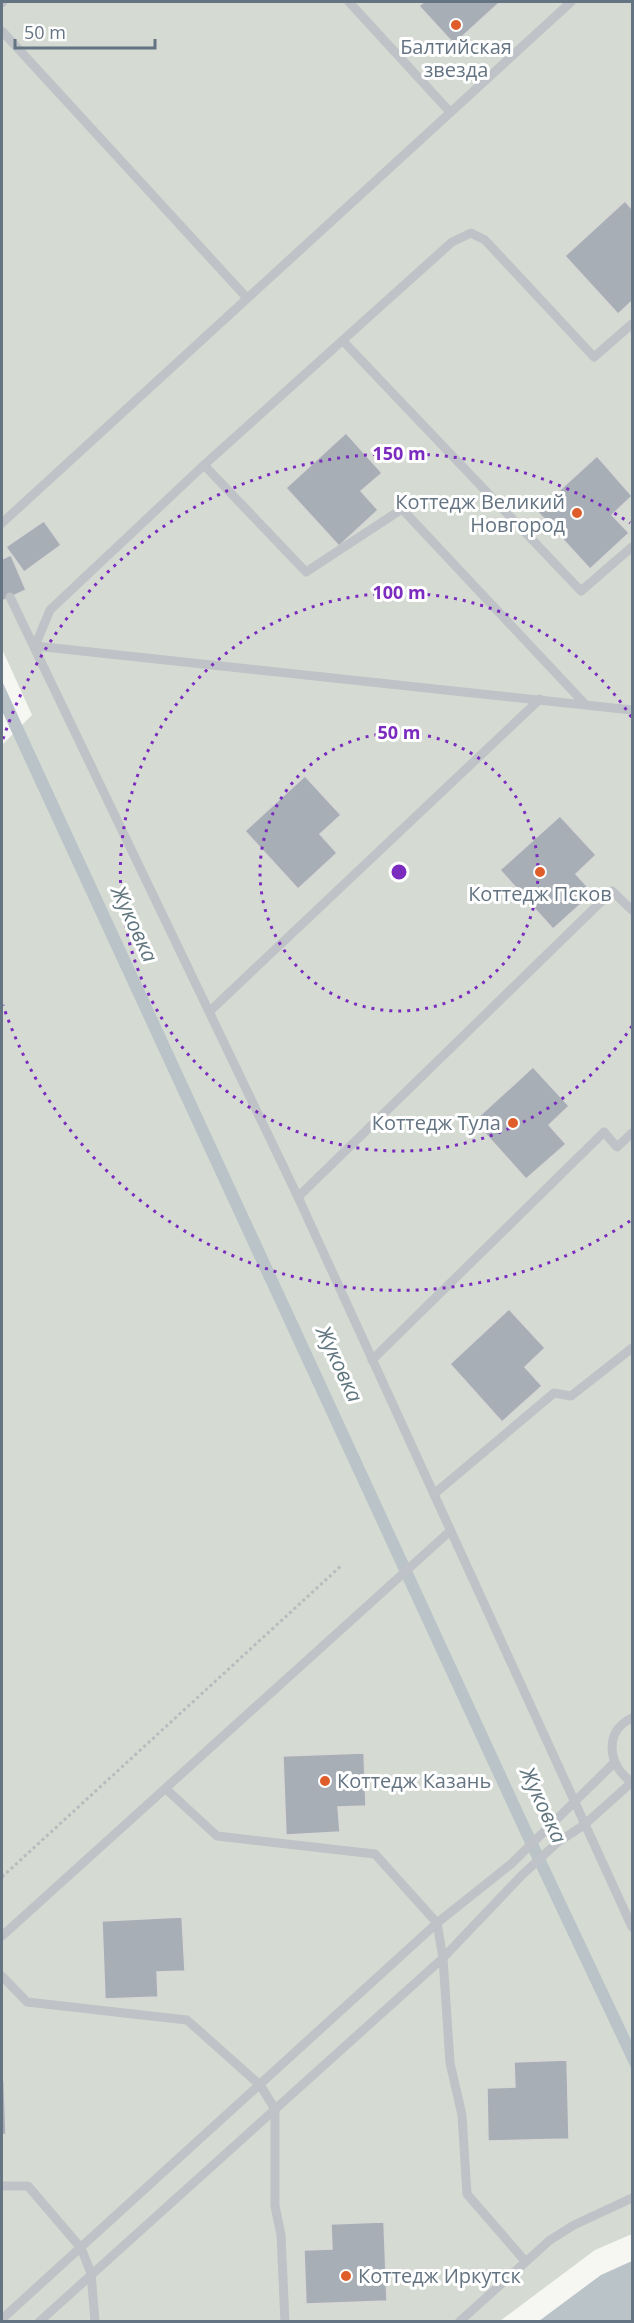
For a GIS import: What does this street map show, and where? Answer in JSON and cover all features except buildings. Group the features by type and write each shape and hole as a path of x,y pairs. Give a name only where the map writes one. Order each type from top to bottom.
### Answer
{"lane":[{"path":"349,2 450,112"},
{"path":"2,523 571,2"},
{"path":"2,32 247,298"},
{"path":"35,646 50,610 204,465 452,242 471,233 485,240 594,357 633,324"},
{"path":"343,341 581,591 633,547"},
{"path":"204,465 306,572 402,508 584,703"},
{"path":"10,597 298,1197 434,1494 449,1532 633,1927"},
{"path":"35,646 633,710"},
{"path":"210,1011 540,699"},
{"path":"298,1197 612,891 633,910"},
{"path":"372,1360 604,1132 617,1147 633,1133"},
{"path":"434,1494 554,1393 571,1396 633,1348"},
{"path":"2,1936 449,1532"},
{"path":"39,2322 443,1959 522,1875 558,1842 584,1825 632,1782 618,1771 614,1762 613,1739 618,1728 633,1718"},
{"path":"2,2319 437,1923 511,1864 614,1762"},
{"path":"166,1789 217,1836 375,1854 437,1923 443,1959 450,2063 462,2115 467,2194 525,2261"},
{"path":"2,1976 27,2002 187,2020 260,2085 275,2109 275,2206 281,2235 285,2322"},
{"path":"2,2186 28,2186 81,2248 91,2273 95,2322"},
{"path":"459,2322 525,2261 574,2225 633,2198"}],"path":[{"path":"2,1877 206,1693 342,1565"}],"shaded area":[{"path":"2,2 632,2 632,2234 595,2250 500,2321 2,2321 2,745 32,715 2,649"},
{"path":"2,681 529,1824 632,2042 632,2070 520,1833 2,711"},
{"path":"632,2261 632,2321 539,2321 601,2275"}],"place":[{"name":"Балтийская звезда","path":"456,25"},
{"name":"Коттедж Великий Новгород","path":"577,513"},
{"name":"Коттедж Псков","path":"540,872"},
{"name":"Коттедж Тула","path":"513,1123"},
{"name":"Коттедж Казань","path":"325,1781"},
{"name":"Коттедж Иркутск","path":"346,2276"}],"water label":[{"name":"Жуковка","path":"134,924"},
{"name":"Жуковка","path":"339,1364"},
{"name":"Жуковка","path":"543,1805"}]}
